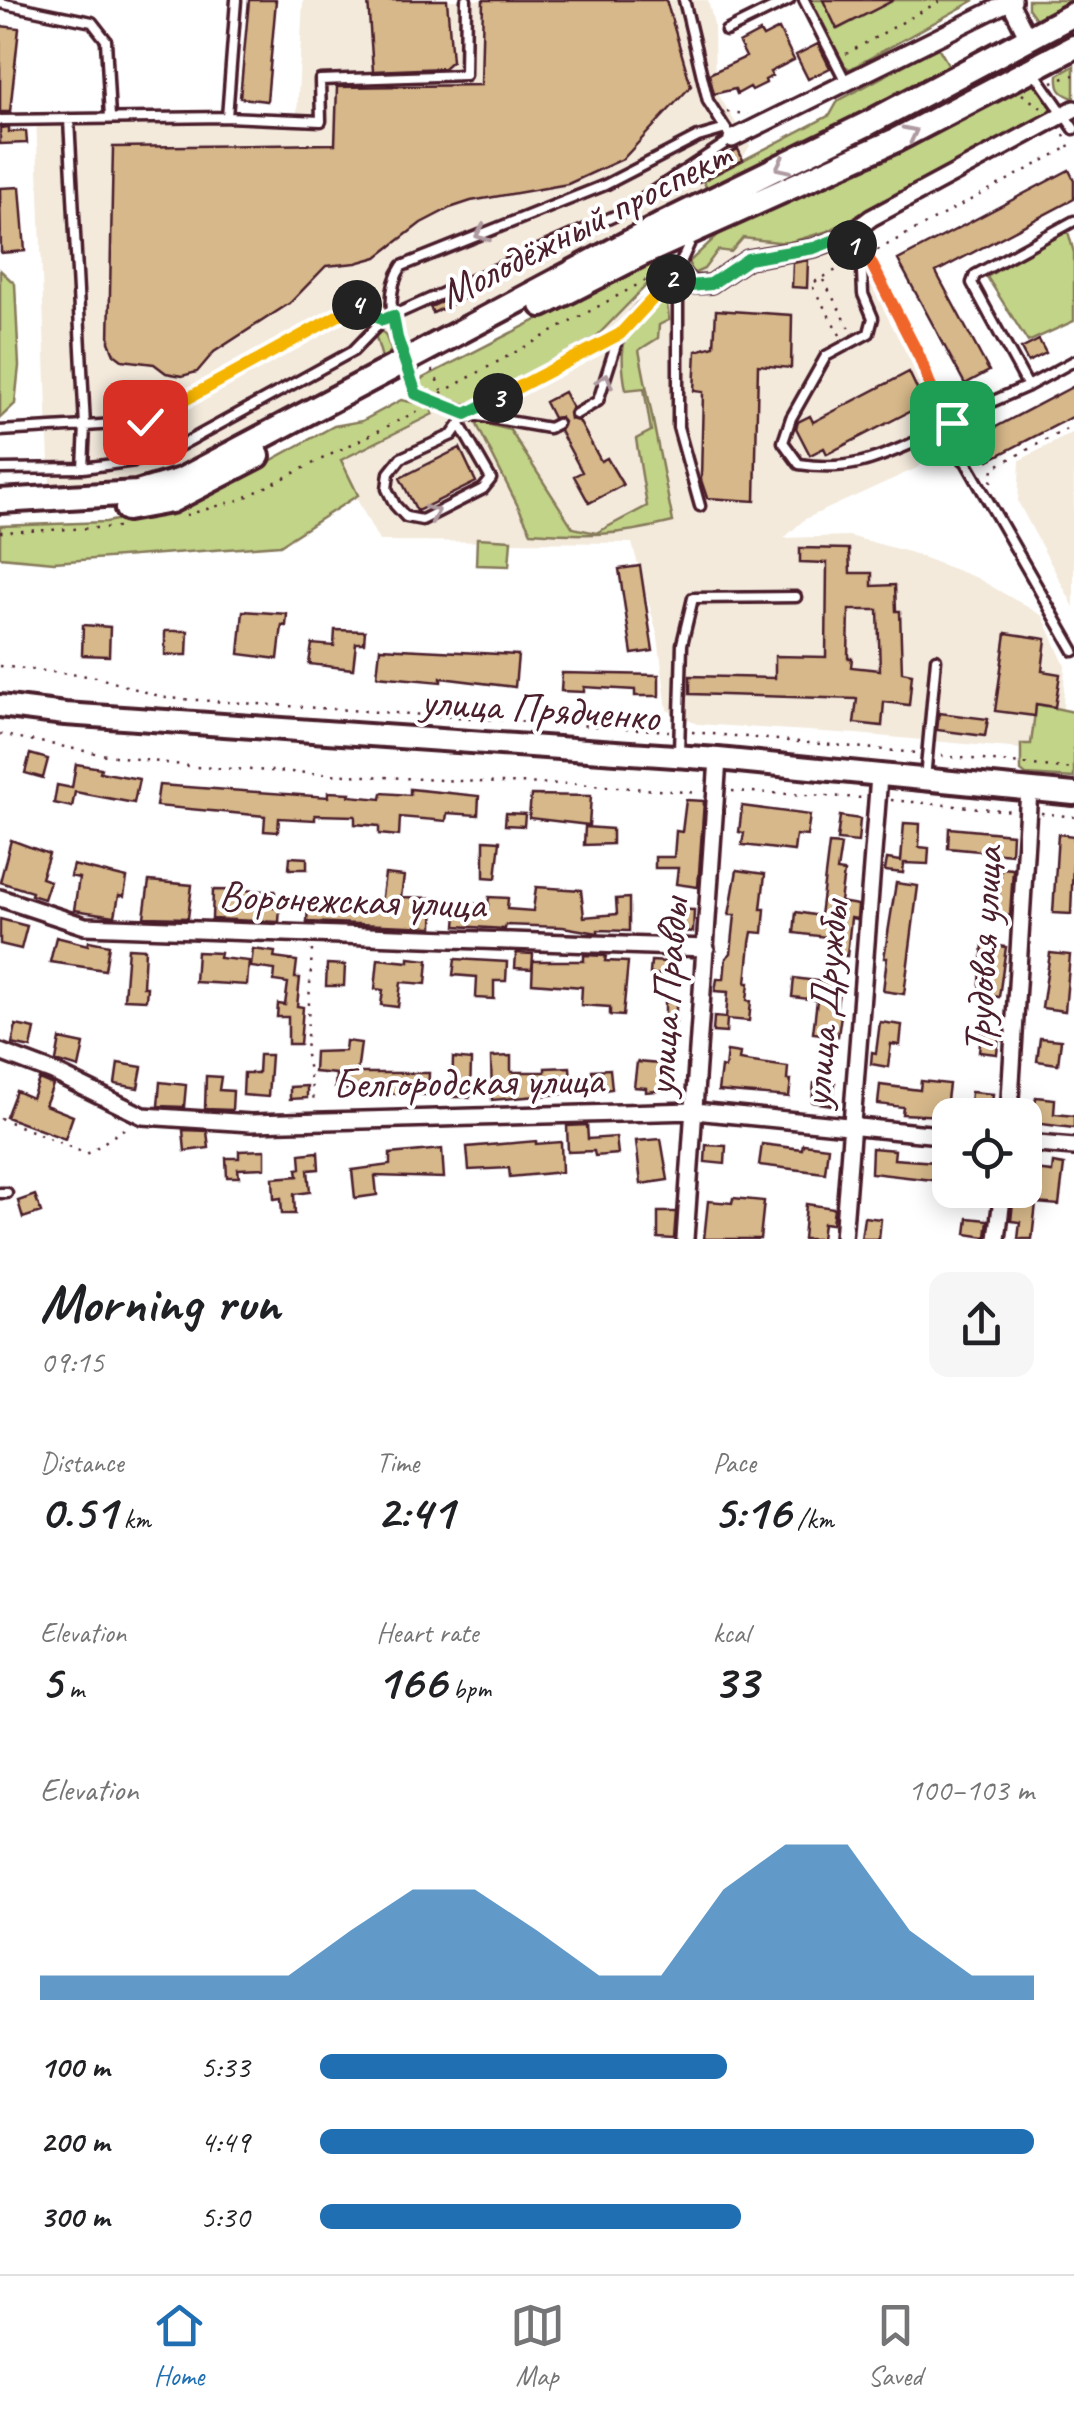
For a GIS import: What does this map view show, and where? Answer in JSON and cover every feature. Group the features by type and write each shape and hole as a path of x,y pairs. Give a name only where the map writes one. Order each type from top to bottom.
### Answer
{"main road":[{"name":"Молодёжный проспект","path":"0,516 136,508 171,500 665,223 870,123 1074,14"},
{"path":"1028,38 1032,69"},
{"name":"Молодёжный проспект","path":"0,500 137,493 181,480 640,255 896,140 1074,47"},
{"name":"улица Прядченко","path":"0,706 125,719 718,759 1074,794"}],"street":[{"path":"729,134 1012,1 1028,38"},
{"path":"678,269 690,286 711,284 748,259 814,248 848,235 871,218 1070,111"},
{"name":"улица Правды","path":"685,1239 718,759"},
{"name":"улица Дружбы","path":"843,1239 879,776"},
{"name":"Трудовая улица","path":"1010,1098 1029,790"},
{"name":"Воронежская улица","path":"0,898 85,926 706,948"},
{"name":"Белгородская улица","path":"0,1052 54,1072 142,1116 251,1122 695,1112 932,1134"},
{"path":"1042,1144 1074,1146"},
{"path":"998,1239 1001,1208"}],"lane":[{"path":"227,117 236,0"},
{"path":"0,120 227,117 321,121 320,80 466,75 466,0"},
{"path":"684,0 708,102 729,134"},
{"path":"726,32 790,0"},
{"path":"804,0 846,82"},
{"path":"7,2 92,22 106,40 110,118"},
{"path":"1032,69 1070,111 1074,129"},
{"path":"70,119 86,426 83,468"},
{"path":"0,470 83,468 136,461 174,448 353,351 383,320 417,302 619,214 729,134"},
{"path":"557,424 550,428 466,414 416,394 393,316 391,282 402,266 605,185 698,136 729,134"},
{"path":"1028,386 972,283 975,275 1074,221"},
{"path":"576,414 598,402 620,334 678,269 694,231"},
{"path":"848,235 862,257 862,294 873,318 869,333 826,356 790,418 783,442 799,464 818,467 863,464 934,434 966,462 1074,651"},
{"path":"678,269 678,426 700,506"},
{"path":"0,431 145,422 359,304 383,320"},
{"path":"460,425 491,479 483,489 422,520 406,518 387,489 389,473 401,458 452,435 466,414 620,334"},
{"path":"990,404 1074,361"},
{"path":"678,756 682,644 693,598 796,596"},
{"path":"925,780 936,659"}],"path":[{"path":"732,111 750,114"},
{"path":"846,346 811,284 1069,147"},
{"path":"862,257 970,456"},
{"path":"188,515 242,499 436,401 442,392 650,278 644,266"},
{"path":"822,279 856,340"},
{"path":"952,423 990,404"},
{"path":"984,479 991,489 993,468 1074,425"},
{"path":"0,532 132,526"},
{"path":"0,666 96,677 166,698 836,743 1074,769"},
{"path":"0,734 100,754 196,767 577,784 697,794 714,790 878,799 1074,816"},
{"path":"313,934 306,1055 318,1121"},
{"path":"0,1118 87,1154 142,1116"}],"shaded area":[{"path":"303,0 708,0 714,24 715,89 750,146 726,184 557,267 243,438 152,480 50,490 36,115 297,114"},
{"path":"838,189 916,336 954,418 919,467 805,519 784,538 849,536 909,552 977,578 1043,616 1065,666 1063,707 1042,751 697,724 667,710 658,637 632,543 379,541 336,460 354,436 489,383 703,263 743,236"},
{"path":"1074,432 1074,607 1018,502 1020,460"}],"green space":[{"path":"808,0 823,0 838,29 894,0 975,0 850,69 843,65"},
{"path":"1028,0 1074,1 1036,19 1028,8"},
{"path":"938,47 948,64 945,72 710,194 703,181 830,115 838,101"},
{"path":"1074,66 1073,98 1060,90 1058,75"},
{"path":"1030,84 1043,85 1051,109 1045,116 828,231 787,243 743,238 731,252 718,250 704,269 695,273 689,270 690,261 723,230"},
{"path":"1067,228 1074,253 1074,321 1028,342 987,277"},
{"path":"657,258 663,268 596,337 465,404 417,388 423,378"},
{"path":"0,270 15,284 19,366 15,404 0,418"},
{"path":"660,300 667,303 669,320 659,325 658,338 639,350 673,522 602,534 531,532 475,421 510,430 573,528 596,533 647,506 636,439 651,431 644,388 626,390 622,362 630,329"},
{"path":"380,331 391,350 381,366 168,478 118,489 0,493 0,488 124,483 156,477 206,455 382,358 375,334"},
{"path":"401,400 430,406 433,414 341,460 358,495 280,545 54,562 0,557 0,526 106,522 179,508 334,426 362,421"},
{"path":"477,538 511,540 509,566 476,565"},
{"path":"1036,704 1074,712 1074,778 1026,775 1021,771 1021,744 1031,744"}],"building":[{"path":"249,0 276,0 267,101 240,98"},
{"path":"368,0 447,0 452,61 444,68 373,71"},
{"path":"483,0 666,0 691,86 623,159 568,184 450,208 421,223 377,257 326,266 290,303 214,352 197,372 182,376 166,373 154,364 122,360 114,354 109,342 113,147 335,144 337,87 481,85"},
{"path":"823,0 894,0 837,29"},
{"path":"0,26 19,28 10,112 0,112"},
{"path":"779,29 794,60 770,72 772,76 766,83 752,90 750,87 737,94 735,89 714,94 709,74 746,57 739,43 760,32 763,37"},
{"path":"818,44 830,68 808,79 796,55"},
{"path":"9,127 9,132 26,131 27,143 0,144 0,128"},
{"path":"738,149 743,160 699,182 694,173"},
{"path":"1069,170 1074,180 1074,199 936,272 989,371 965,384 898,260"},
{"path":"20,187 25,251 1,253 0,188"},
{"path":"808,260 807,288 792,287 793,263"},
{"path":"471,289 473,294 433,313 430,307"},
{"path":"716,310 792,315 791,368 758,365 755,501 707,498 701,480 703,392 694,391 696,351 714,346"},
{"path":"1039,340 1046,353 1028,362 1021,349"},
{"path":"909,372 918,391 926,387 932,400 827,454 824,448 810,455 796,428 798,422 810,416 813,422"},
{"path":"1074,386 1074,416 989,460 977,437"},
{"path":"564,392 572,407 570,419 579,421 601,461 607,458 623,485 589,503 574,476 582,472 560,431 564,422 560,417 553,418 545,402"},
{"path":"460,448 476,482 417,511 400,478"},
{"path":"800,548 849,549 850,573 872,573 872,586 895,585 902,672 912,674 909,705 884,702 882,726 854,723 857,699 690,694 690,676 775,678 775,656 826,657 827,563 800,562","holes":["849,610 878,610 880,670 851,667"]},
{"path":"640,566 653,651 632,654 619,569"},
{"path":"243,611 287,614 278,659 239,654"},
{"path":"83,625 110,627 109,656 82,655"},
{"path":"335,630 365,631 364,643 356,643 353,669 309,664 312,644 334,646"},
{"path":"165,631 188,631 187,655 165,655"},
{"path":"1006,633 1046,639 1042,671 1060,674 1055,707 1036,704 1035,716 995,711"},
{"path":"380,648 518,655 515,687 441,678 441,682 377,676"},
{"path":"562,673 659,675 659,696 635,696 635,690 584,687 584,692 561,691"},
{"path":"939,713 988,719 985,736 937,730"},
{"path":"30,754 48,759 43,778 25,773"},
{"path":"76,764 139,779 134,803 75,792 72,807 54,803 57,785 72,788"},
{"path":"159,785 328,797 328,792 350,793 349,796 381,799 382,793 410,795 410,789 479,796 478,815 447,813 446,821 400,817 399,836 379,834 379,826 355,824 355,816 279,818 278,832 264,831 265,816 156,806"},
{"path":"531,795 591,796 589,825 529,818"},
{"path":"686,800 704,801 698,887 676,884 678,868 655,868 655,857 674,857 676,831 682,832"},
{"path":"742,806 810,815 807,836 796,835 794,851 742,845"},
{"path":"506,813 525,814 524,826 505,825"},
{"path":"840,816 860,819 858,842 837,840"},
{"path":"904,823 920,824 919,847 929,848 928,864 904,863 903,873 885,871 887,859 901,861"},
{"path":"585,827 612,829 612,844 584,845"},
{"path":"949,828 1012,834 1011,854 948,848"},
{"path":"1058,834 1074,836 1071,914 1053,913"},
{"path":"11,840 49,854 41,878 50,881 44,899 0,882"},
{"path":"484,840 500,841 496,878 484,877"},
{"path":"829,844 841,845 837,871 844,872 840,902 858,905 857,919 851,918 847,956 833,954 835,938 794,933 796,912 820,916"},
{"path":"290,857 307,858 307,869 289,869"},
{"path":"73,865 127,878 115,916 74,910 79,878 70,876"},
{"path":"1001,868 1013,869 1010,916 983,914 984,895 999,896"},
{"path":"737,870 765,874 763,933 752,932 750,943 746,983 747,1000 751,1001 749,1021 727,1019 726,1033 713,1032 714,1017 726,1018 728,992 715,991 717,979 724,979 726,958 731,953 735,915 729,915"},
{"path":"385,874 404,876 401,897 434,898 433,927 307,922 308,905 380,911"},
{"path":"149,881 192,885 188,918 144,917"},
{"path":"896,883 918,886 904,994 883,991"},
{"path":"536,887 581,890 584,917 617,914 616,899 629,898 629,931 456,926 458,902 488,905 489,897 508,898 507,909 533,911"},
{"path":"213,890 275,891 274,908 280,908 279,922 212,919"},
{"path":"666,909 694,910 693,932 665,930"},
{"path":"0,919 27,926 21,949 0,944"},
{"path":"56,937 88,945 89,941 109,945 105,970 50,962"},
{"path":"983,944 1006,947 999,997 979,994"},
{"path":"128,948 145,949 146,1000 124,999"},
{"path":"253,949 275,952 274,958 297,961 297,1006 303,1007 300,1044 288,1044 288,1017 277,1017 278,1004 285,1005 288,983 274,981 275,970 251,967"},
{"path":"197,952 249,961 247,985 195,982"},
{"path":"516,953 533,954 532,969 515,968"},
{"path":"1050,953 1070,955 1065,1011 1042,1008"},
{"path":"584,955 628,962 623,1016 610,1015 610,1007 581,1005 582,987 532,983 533,961 584,961"},
{"path":"409,958 428,960 426,984 401,982 398,1007 381,1005 383,990 375,989 378,959 409,962"},
{"path":"455,959 507,962 506,981 494,981 494,999 476,998 477,977 453,975"},
{"path":"651,961 666,962 665,975 650,974"},
{"path":"327,964 345,965 344,986 326,986"},
{"path":"794,978 840,984 838,1036 813,1033 817,1000 792,997"},
{"path":"665,1002 676,1002 676,1022 665,1022"},
{"path":"880,1022 902,1025 900,1045 891,1044 888,1067 871,1064"},
{"path":"16,1025 35,1029 31,1048 12,1044"},
{"path":"981,1033 999,1035 997,1054 979,1052"},
{"path":"1040,1038 1061,1040 1058,1064 1037,1061"},
{"path":"60,1039 84,1044 79,1068 56,1061"},
{"path":"346,1041 361,1043 357,1073 429,1073 428,1095 335,1088 336,1074 314,1072 315,1052 345,1051"},
{"path":"727,1051 740,1053 739,1060 788,1067 789,1097 718,1091"},
{"path":"259,1055 271,1055 268,1097 243,1095 244,1073 258,1073"},
{"path":"511,1056 511,1072 570,1067 572,1093 492,1100 491,1057"},
{"path":"453,1058 471,1060 470,1097 452,1097"},
{"path":"637,1062 671,1065 668,1090 646,1092 646,1088 634,1087"},
{"path":"118,1063 142,1067 138,1088 115,1084"},
{"path":"610,1069 612,1089 594,1091 592,1070"},
{"path":"206,1076 221,1077 219,1090 233,1091 232,1110 205,1109"},
{"path":"39,1079 53,1085 45,1105 73,1116 65,1139 6,1117 16,1091 32,1098"},
{"path":"921,1081 949,1084 947,1098 932,1098 932,1115 902,1114 903,1107 878,1104 880,1085 920,1090"},
{"path":"160,1082 186,1085 184,1107 158,1106"},
{"path":"814,1083 835,1083 833,1105 812,1102"},
{"path":"307,1086 307,1098 290,1099 290,1087"},
{"path":"971,1092 993,1094 993,1098 970,1098"},
{"path":"1036,1097 1055,1099 1054,1114 1074,1116 1074,1128 1042,1124 1042,1098"},
{"path":"587,1125 588,1139 616,1137 618,1154 568,1152 567,1126"},
{"path":"183,1130 207,1131 209,1148 185,1151"},
{"path":"661,1139 668,1180 641,1184 636,1141"},
{"path":"561,1142 562,1172 510,1177 509,1168 469,1170 467,1147"},
{"path":"762,1144 802,1149 803,1144 828,1147 825,1173 759,1165"},
{"path":"706,1145 726,1146 725,1164 705,1162"},
{"path":"872,1148 895,1150 894,1159 932,1162 932,1180 871,1173"},
{"path":"442,1149 444,1178 375,1176 377,1195 355,1198 352,1170 390,1165 390,1154"},
{"path":"265,1150 265,1168 238,1169 239,1177 227,1177 226,1158 239,1158 239,1151"},
{"path":"318,1152 319,1169 308,1170 310,1192 294,1194 295,1214 282,1214 281,1198 274,1199 273,1178 298,1176 300,1154"},
{"path":"1053,1163 1064,1165 1059,1205 1042,1204 1042,1171 1052,1172"},
{"path":"35,1195 41,1212 23,1218 18,1201"},
{"path":"733,1198 764,1201 760,1239 704,1239 708,1201 732,1203"},
{"path":"806,1204 834,1208 832,1224 823,1223 821,1239 803,1239"},
{"path":"1012,1208 1035,1208 1032,1239 1018,1239 1020,1222 1011,1221"},
{"path":"658,1212 676,1212 674,1239 658,1238"},
{"path":"864,1217 881,1219 879,1239 861,1239"},
{"path":"968,1218 988,1220 986,1237 966,1234"}],"route":[{"path":"145,422 359,304 383,320 393,316 416,394 466,414 620,334 678,269 690,286 711,284 748,259 814,248 848,235 858,259 867,255 952,423"}]}
